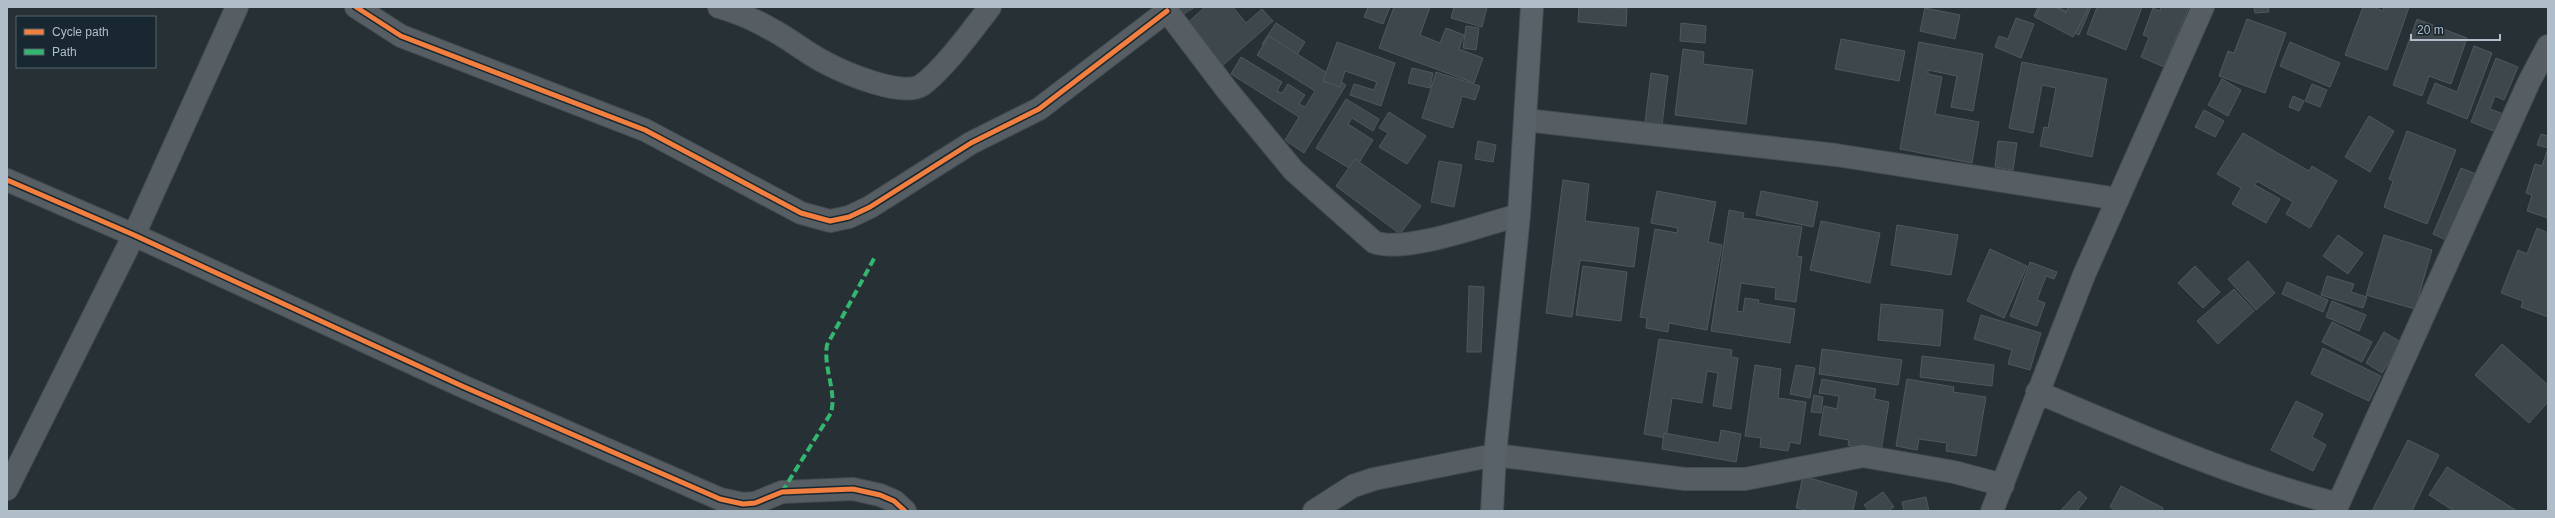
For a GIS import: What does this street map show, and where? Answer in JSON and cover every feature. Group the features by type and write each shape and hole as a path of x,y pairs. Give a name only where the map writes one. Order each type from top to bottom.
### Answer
{"main road":[{"path":"1492,511 1495,455 1519,215 1532,7"}],"street":[{"path":"7,489 134,235 237,7"},
{"path":"356,7 402,36 645,130 801,213 830,221 850,217 870,207 971,143 1039,109 1166,9 1294,171 1374,242 1384,246 1405,245 1519,215"},
{"path":"719,7 743,14 771,28 827,64 863,79 900,88 921,86 968,35 990,7"},
{"path":"1992,511 2037,392 2084,275 2203,7"},
{"path":"2037,392 2186,454 2278,489 2336,508 2529,82 2548,46"},
{"path":"1525,120 1836,155 2118,199"},
{"path":"7,180 134,235 462,386 720,499 743,504 755,503 782,492 853,489 880,495 894,501 905,511"},
{"path":"1314,511 1353,486 1374,479 1495,455 1685,479 1745,479 1863,456 1954,472 2003,485"}],"building":[{"path":"1177,7 1195,7 1182,15"},
{"path":"1205,7 1233,7 1246,23 1262,9 1273,21 1222,66 1185,25"},
{"path":"1368,7 1390,7 1383,24 1364,17"},
{"path":"1394,7 1430,7 1420,35 1440,43 1446,28 1464,35 1459,49 1483,58 1474,83 1379,48"},
{"path":"1454,7 1487,7 1482,27 1451,18"},
{"path":"1579,7 1627,8 1626,26 1578,22"},
{"path":"2038,7 2057,7 2067,11 2069,7 2091,7 2079,35 2034,16"},
{"path":"2041,7 2055,7 2066,13 2068,7 2089,7 2073,37 2035,17"},
{"path":"2097,7 2142,7 2126,50 2087,34"},
{"path":"2161,7 2189,7 2164,67 2141,57 2149,37 2143,35 2153,8 2160,11"},
{"path":"2254,7 2268,7 2269,12 2255,13"},
{"path":"2363,7 2373,7 2383,11 2384,7 2409,7 2387,70 2345,55"},
{"path":"1925,8 1960,15 1955,39 1920,31"},
{"path":"2016,18 2034,24 2021,58 1995,47 1999,36 2008,39"},
{"path":"2247,19 2286,33 2265,93 2219,76 2228,51 2234,53"},
{"path":"2417,19 2467,38 2451,84 2429,76 2422,96 2393,85"},
{"path":"1276,23 1305,42 1292,63 1262,44"},
{"path":"1681,23 1706,26 1705,43 1680,41"},
{"path":"1466,26 1479,28 1476,50 1463,48"},
{"path":"1269,36 1346,85 1304,153 1285,140 1299,117 1231,74 1241,57 1282,82 1277,91 1282,93 1288,84 1305,95 1299,104 1305,107 1315,91 1257,55"},
{"path":"1841,39 1905,51 1899,81 1835,69"},
{"path":"1337,42 1395,63 1381,106 1350,95 1354,84 1374,90 1377,82 1345,71 1340,87 1323,81"},
{"path":"1919,42 1983,54 1973,111 1951,107 1957,76 1928,70 1928,74 1942,77 1935,114 1979,122 1972,163 1900,149"},
{"path":"2290,42 2340,63 2330,87 2280,66"},
{"path":"2474,46 2492,53 2467,119 2427,103 2435,83 2457,92"},
{"path":"1683,49 1704,52 1703,64 1753,70 1746,124 1675,115"},
{"path":"2496,58 2518,67 2504,100 2495,96 2490,109 2503,114 2496,132 2471,122"},
{"path":"2022,62 2107,79 2092,157 2040,146 2044,127 2048,128 2056,88 2042,85 2033,133 2009,128"},
{"path":"1412,68 1433,73 1430,88 1408,83"},
{"path":"1436,72 1480,86 1475,100 1462,96 1453,128 1422,118"},
{"path":"1651,73 1668,76 1661,133 1644,131"},
{"path":"2222,79 2241,90 2228,116 2208,105"},
{"path":"2312,84 2327,90 2320,107 2305,101"},
{"path":"2293,96 2304,101 2299,111 2289,107"},
{"path":"1346,99 1379,119 1373,131 1352,118 1348,124 1373,140 1354,171 1316,148"},
{"path":"2204,110 2224,121 2215,137 2195,127"},
{"path":"1389,112 1426,136 1407,164 1379,147 1388,133 1379,128"},
{"path":"2369,116 2394,131 2370,172 2345,157"},
{"path":"2407,131 2456,150 2427,224 2384,207 2393,181 2389,179"},
{"path":"2243,133 2309,171 2312,166 2337,181 2310,228 2286,214 2293,202 2257,181 2255,185 2280,199 2266,223 2232,204 2241,188 2217,174"},
{"path":"2541,134 2548,136 2548,148 2537,145"},
{"path":"1478,141 1496,145 1493,162 1475,159"},
{"path":"1998,141 2017,143 2013,170 1995,167"},
{"path":"2548,148 2548,218 2527,211 2532,195 2526,193 2535,164 2542,166"},
{"path":"1355,159 1421,206 1400,234 1336,186"},
{"path":"1439,161 1462,165 1454,207 1431,202"},
{"path":"2461,168 2476,174 2448,241 2433,234"},
{"path":"1563,180 1589,184 1585,221 1639,228 1634,267 1580,260 1572,317 1546,313"},
{"path":"1657,191 1716,202 1708,242 1722,245 1707,330 1669,323 1668,332 1646,328 1647,318 1640,317 1655,229 1677,233 1678,228 1651,223"},
{"path":"1761,191 1818,202 1813,227 1756,215"},
{"path":"1729,210 1744,213 1743,218 1802,227 1797,256 1802,257 1796,302 1775,299 1776,288 1741,283 1737,311 1743,312 1745,298 1759,300 1758,303 1795,309 1790,343 1711,331"},
{"path":"1821,221 1880,233 1870,283 1810,270"},
{"path":"1897,225 1958,235 1951,275 1891,265"},
{"path":"2537,228 2548,233 2548,317 2521,307 2523,301 2501,293 2518,250 2527,254"},
{"path":"2338,235 2363,253 2348,274 2323,256"},
{"path":"2384,235 2432,250 2415,309 2366,295"},
{"path":"1990,249 2027,266 2004,318 1967,301"},
{"path":"2248,261 2275,293 2256,310 2228,279"},
{"path":"2030,262 2057,272 2054,279 2046,276 2037,300 2045,303 2037,326 2010,316"},
{"path":"1583,266 1627,272 1621,321 1576,315"},
{"path":"2195,266 2220,292 2203,308 2178,283"},
{"path":"2327,276 2354,284 2351,292 2367,297 2363,308 2321,295"},
{"path":"2287,282 2328,300 2323,312 2282,294"},
{"path":"1469,286 1484,287 1481,352 1467,352"},
{"path":"2234,289 2254,311 2218,344 2197,321"},
{"path":"2332,301 2366,315 2359,331 2326,317"},
{"path":"1881,304 1943,310 1940,346 1878,340"},
{"path":"1981,315 2041,333 2030,370 2008,364 2012,350 1974,339"},
{"path":"2332,322 2372,342 2362,362 2322,342"},
{"path":"2384,332 2401,342 2382,373 2366,363"},
{"path":"1659,339 1732,350 1731,357 1738,358 1731,409 1713,406 1718,373 1707,371 1702,403 1672,398 1666,438 1644,434"},
{"path":"2502,344 2548,385 2548,402 2529,423 2475,375"},
{"path":"2323,348 2381,376 2369,401 2311,374"},
{"path":"1822,349 1902,360 1898,385 1819,374"},
{"path":"1922,356 1994,365 1992,386 1920,377"},
{"path":"1755,365 1781,369 1778,398 1806,402 1800,444 1790,442 1788,451 1760,447 1761,438 1745,436"},
{"path":"1796,365 1815,368 1810,398 1790,394"},
{"path":"1822,379 1876,389 1874,399 1889,402 1881,451 1848,445 1849,440 1819,435 1824,406 1837,409 1839,396 1819,393"},
{"path":"1907,379 1954,387 1953,392 1986,397 1976,456 1946,451 1947,443 1919,439 1917,450 1896,446"},
{"path":"1814,395 1823,397 1821,413 1811,412"},
{"path":"2296,401 2323,414 2312,437 2326,445 2313,471 2271,450"},
{"path":"1721,430 1741,434 1736,462 1662,449 1664,433 1719,443"},
{"path":"2408,440 2439,455 2412,511 2372,511"},
{"path":"2447,467 2517,511 2454,511 2429,495"},
{"path":"1803,476 1857,492 1853,511 1811,511 1796,508"},
{"path":"2121,486 2163,508 2162,511 2117,511 2110,507"},
{"path":"2079,491 2087,498 2078,509 2080,511 2060,511"},
{"path":"1883,492 1894,507 1888,511 1869,511 1864,505"},
{"path":"1926,497 1929,511 1904,511 1902,502"}],"marked path":[{"path":"782,492 831,413 832,396 826,354 827,345 876,255"}],"cycle path":[{"path":"356,7 401,36 645,130 801,213 830,221 849,217 870,207 971,143 1039,109 1167,11"},
{"path":"7,180 134,235 462,386 720,499 743,504 755,503 782,492 853,489 880,495 894,501 905,511"}]}
